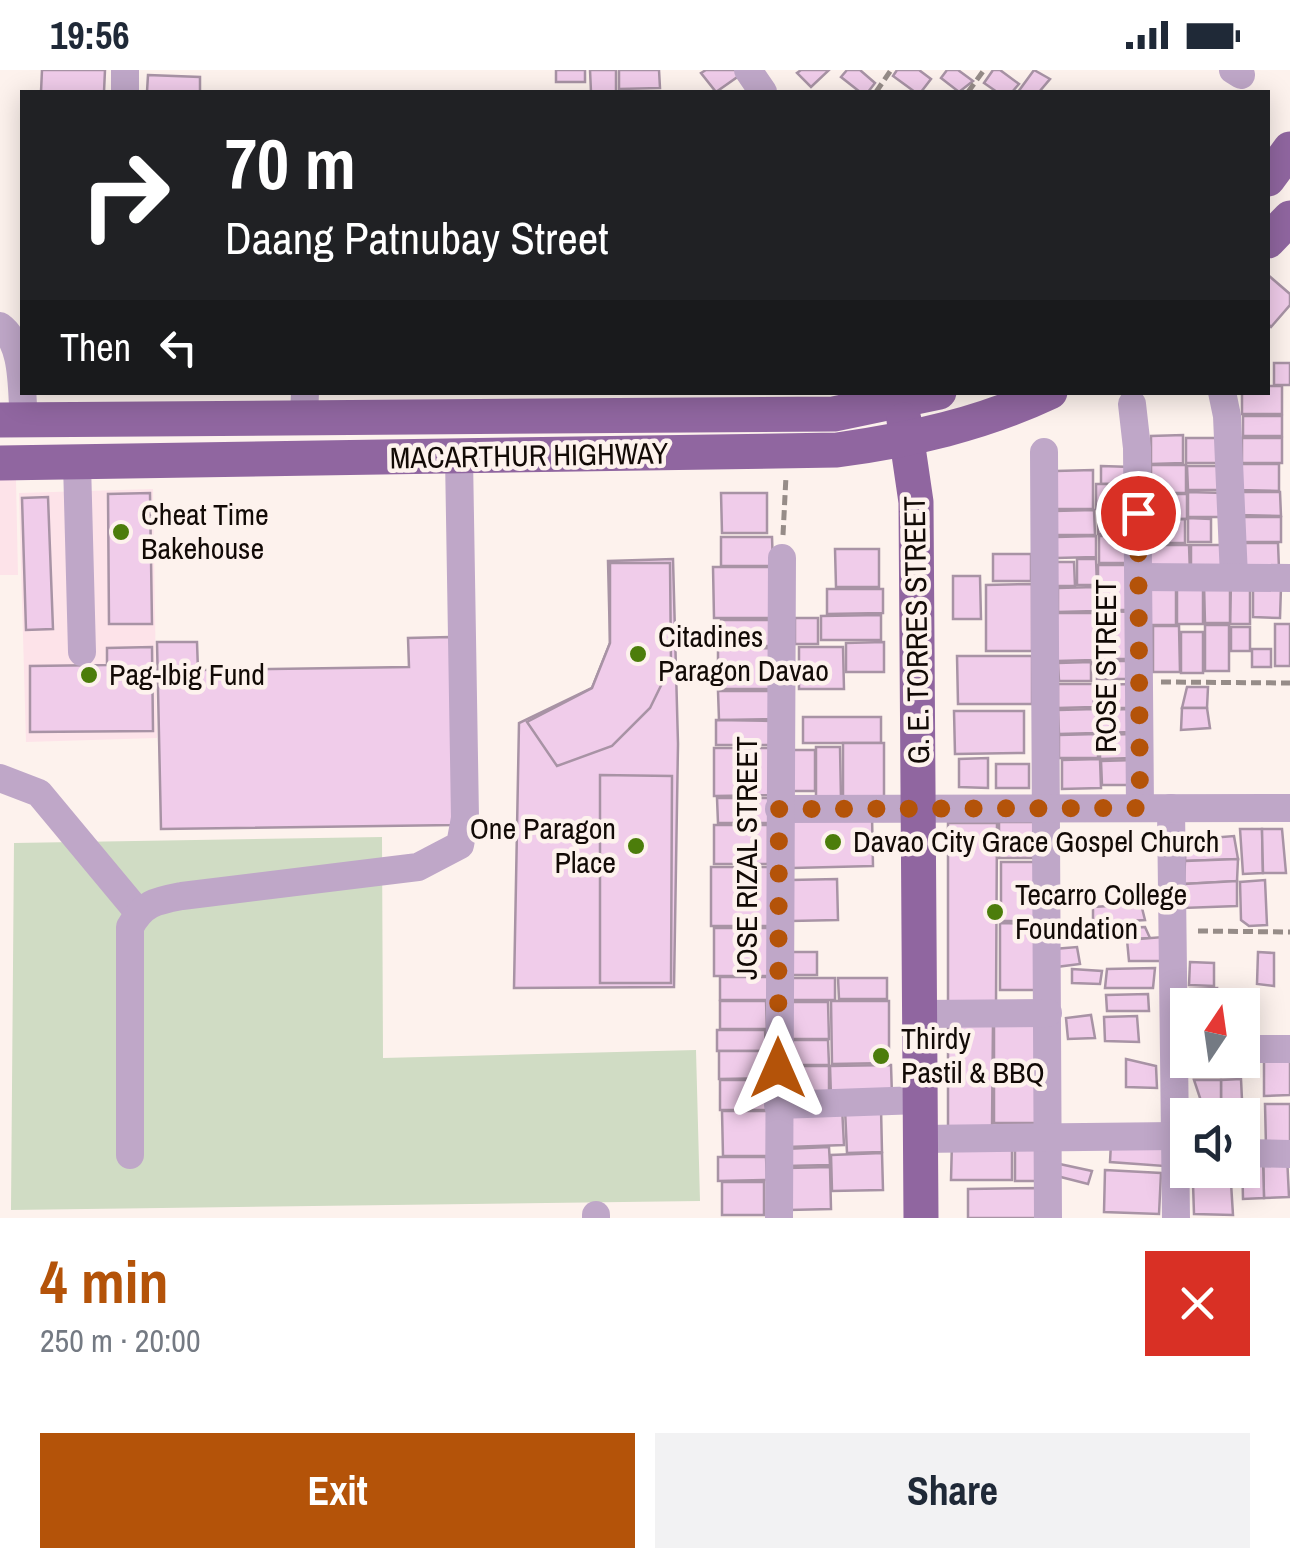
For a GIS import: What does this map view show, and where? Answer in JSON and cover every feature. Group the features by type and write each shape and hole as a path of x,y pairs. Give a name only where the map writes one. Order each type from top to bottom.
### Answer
{"main road":[{"path":"1270,176 1290,149"},
{"path":"1270,239 1290,218"},
{"name":"MACARTHUR HIGHWAY","path":"12,420 124,406 901,403 929,395"},
{"name":"MACARTHUR HIGHWAY","path":"0,463 837,450 908,439 1008,411 1043,395"},
{"name":"G. E. TORRES STREET","path":"901,403 916,502 921,1218"}],"street":[{"path":"0,326 12,336 16,350 12,420"},
{"path":"1223,395 1228,416 1234,577"},
{"name":"ROSE STREET","path":"1132,404 1137,448 1140,808"},
{"path":"1044,452 1048,1218"},
{"path":"130,1155 130,927 138,912 150,902 182,896 418,868 460,845 465,818 459,457"},
{"path":"77,463 82,652"},
{"name":"JOSE RIZAL STREET","path":"779,1218 782,558"},
{"path":"1138,577 1290,578"},
{"path":"0,778 39,794 138,912"},
{"path":"1170,808 1176,988"},
{"path":"779,809 1290,808"},
{"path":"920,1014 1048,1013"},
{"path":"1260,1049 1290,1049"},
{"path":"778,1104 920,1100"},
{"path":"920,1138 1048,1138 1170,1147"},
{"path":"1260,1154 1290,1154"},
{"path":"1176,1218 1177,1188"}],"path":[{"path":"782,558 787,469"},
{"path":"1138,682 1290,684"},
{"path":"1171,931 1290,932"}],"shaded area":[{"path":"0,480 16,480 18,575 0,575"},
{"path":"153,489 157,738 26,742 19,493"}],"green space":[{"path":"382,837 383,1058 696,1050 700,1201 11,1210 14,843"}],"building":[{"path":"42,70 105,70 104,90 41,90"},
{"path":"556,70 585,70 585,82 556,82"},
{"path":"590,70 616,70 616,90 591,90"},
{"path":"619,70 659,70 660,88 619,89"},
{"path":"740,70 743,73 714,90 701,73"},
{"path":"829,70 811,87 797,73"},
{"path":"847,70 860,70 875,83 870,90 857,90 841,77"},
{"path":"897,70 919,70 931,79 923,90 912,90 893,76"},
{"path":"947,70 958,70 973,81 956,90 941,78"},
{"path":"993,70 1000,70 1019,84 1014,90 994,90 984,83"},
{"path":"1034,70 1050,79 1041,90 1019,90"},
{"path":"148,75 200,77 200,90 147,90"},
{"path":"1270,277 1290,294 1290,305 1271,327"},
{"path":"1274,363 1290,363 1290,385 1274,385"},
{"path":"1270,386 1282,386 1282,414 1242,414 1242,395 1270,395"},
{"path":"1243,416 1282,416 1282,436 1243,436"},
{"path":"1183,435 1183,463 1151,464 1151,436"},
{"path":"1186,438 1225,438 1226,463 1186,463"},
{"path":"1242,438 1282,438 1282,463 1242,463"},
{"path":"1239,464 1279,464 1279,491 1238,490"},
{"path":"1151,465 1186,465 1186,493 1151,493"},
{"path":"1101,466 1132,467 1132,484 1101,484"},
{"path":"1187,466 1225,466 1226,490 1188,490"},
{"path":"1093,470 1093,509 1056,509 1056,471"},
{"path":"1096,484 1132,484 1131,509 1096,509"},
{"path":"1188,492 1224,493 1224,517 1188,517"},
{"path":"1238,492 1280,492 1281,516 1238,515"},
{"path":"150,493 152,624 109,624 108,494"},
{"path":"721,493 767,493 767,533 722,533"},
{"path":"1149,494 1187,494 1187,519 1150,519"},
{"path":"48,497 53,629 26,630 22,498"},
{"path":"1094,510 1095,535 1055,535 1054,511"},
{"path":"1098,510 1135,510 1135,534 1098,534"},
{"path":"1237,517 1281,517 1281,542 1237,542"},
{"path":"1188,518 1211,519 1211,542 1188,542"},
{"path":"1185,519 1185,543 1148,543 1148,520"},
{"path":"1096,536 1096,557 1056,558 1056,537"},
{"path":"1099,536 1137,536 1137,563 1099,563"},
{"path":"721,537 772,537 773,566 721,566"},
{"path":"1238,543 1278,543 1279,569 1238,569"},
{"path":"1149,545 1189,545 1190,573 1149,573"},
{"path":"1191,545 1231,545 1231,571 1191,571"},
{"path":"835,549 879,549 879,587 836,587"},
{"path":"993,554 1031,554 1031,581 993,581"},
{"path":"673,559 678,744 674,987 514,988 519,723 592,688 610,643 608,561"},
{"path":"1077,559 1096,559 1097,585 1077,585"},
{"path":"1055,562 1074,562 1075,586 1056,586"},
{"name":"Citadines Paragon Davao","path":"610,563 670,563 671,665 650,708 612,746 557,766 527,722 592,688 610,643"},
{"path":"1098,565 1136,565 1137,610 1098,610"},
{"path":"713,567 775,567 776,618 714,618"},
{"path":"953,576 980,576 981,619 953,619"},
{"path":"1231,583 1250,583 1250,624 1230,624"},
{"path":"1032,584 1032,651 986,651 986,585"},
{"path":"1204,585 1230,585 1230,623 1205,623"},
{"path":"1150,586 1176,586 1176,625 1150,625"},
{"path":"1095,587 1096,611 1058,612 1058,588"},
{"path":"1177,587 1203,587 1203,624 1177,624"},
{"path":"1253,587 1281,587 1280,618 1253,617"},
{"path":"827,589 883,589 883,613 827,614"},
{"path":"1096,611 1136,612 1136,659 1097,659"},
{"path":"1056,613 1094,613 1095,660 1057,661"},
{"path":"881,615 881,640 821,640 821,616"},
{"path":"795,618 818,618 818,644 795,644"},
{"path":"721,620 777,620 777,646 721,646"},
{"path":"1275,624 1290,624 1290,666 1275,666"},
{"path":"1205,625 1229,625 1229,671 1205,671"},
{"path":"1153,626 1179,626 1180,672 1153,672"},
{"path":"1231,627 1250,627 1250,651 1231,651"},
{"path":"1181,632 1203,632 1203,673 1181,673"},
{"path":"450,637 454,825 161,829 157,642 197,642 198,670 409,667 408,638"},
{"path":"884,642 884,672 846,672 846,643"},
{"path":"152,647 153,731 30,732 30,666 107,665 107,648"},
{"path":"799,647 843,647 844,689 799,689"},
{"path":"773,648 773,689 718,689 718,649"},
{"path":"1252,649 1271,649 1271,667 1252,667"},
{"path":"957,656 1032,656 1032,704 958,704"},
{"path":"1097,661 1132,661 1132,679 1097,679"},
{"path":"1091,662 1091,681 1059,681 1058,663"},
{"path":"1058,684 1093,684 1094,707 1058,708"},
{"path":"1132,684 1133,708 1095,708 1095,685"},
{"path":"1187,687 1208,687 1207,708 1182,708"},
{"path":"718,691 774,691 774,719 719,720"},
{"path":"1182,708 1207,708 1210,728 1181,730"},
{"path":"1096,709 1096,733 1059,734 1058,710"},
{"path":"1132,709 1133,732 1097,733 1097,710"},
{"path":"954,711 1024,711 1024,753 955,754"},
{"path":"803,717 881,717 881,743 803,743"},
{"path":"716,720 772,721 772,745 716,745"},
{"path":"1098,734 1098,758 1059,758 1059,735"},
{"path":"1133,734 1133,758 1100,759 1100,735"},
{"path":"843,743 884,743 884,801 843,801"},
{"path":"816,747 840,747 841,800 816,801"},
{"path":"714,748 772,748 772,795 714,796"},
{"path":"790,750 815,750 815,791 790,791"},
{"path":"988,758 988,788 959,787 959,759"},
{"path":"1100,759 1101,788 1062,789 1062,760"},
{"path":"1136,760 1136,785 1102,785 1101,761"},
{"path":"996,764 1029,764 1029,788 996,788"},
{"name":"One Paragon Place","path":"600,775 672,776 671,983 600,983"},
{"path":"717,798 771,798 771,823 718,823"},
{"name":"Davao City Grace Gospel Church","path":"872,815 873,866 793,868 792,817"},
{"path":"999,822 1040,822 1040,858 999,858"},
{"path":"948,823 997,823 996,1004 948,1004"},
{"path":"714,825 768,825 768,864 714,864"},
{"path":"1240,829 1262,829 1263,873 1243,874"},
{"path":"1262,829 1282,829 1286,873 1263,873"},
{"path":"1234,836 1238,859 1185,861 1186,840"},
{"path":"1238,859 1237,881 1184,884 1185,861"},
{"path":"1001,862 1041,862 1041,921 1001,921"},
{"path":"711,867 771,867 772,926 711,926"},
{"path":"837,879 838,920 791,921 791,880"},
{"path":"1265,880 1267,925 1249,926 1241,920 1240,882"},
{"path":"1237,881 1237,906 1183,908 1184,884"},
{"path":"1141,904 1145,920 1093,923 1093,907"},
{"path":"1000,923 1043,924 1042,990 1000,990"},
{"path":"1145,927 1150,938 1116,940 1114,928"},
{"path":"714,928 770,928 770,976 714,976"},
{"path":"1163,937 1165,961 1129,961 1127,940"},
{"path":"1077,947 1080,964 1056,967 1054,949"},
{"path":"790,952 817,952 817,975 790,975"},
{"path":"1258,952 1274,953 1274,986 1257,984"},
{"path":"1190,962 1214,963 1214,986 1189,985"},
{"path":"1155,968 1153,988 1105,988 1107,969"},
{"path":"1072,969 1102,971 1100,984 1072,983"},
{"path":"720,977 768,977 768,1000 720,1000"},
{"path":"790,978 835,978 835,1000 790,1000"},
{"path":"838,978 887,978 887,999 839,999"},
{"path":"1148,994 1149,1011 1107,1011 1106,995"},
{"path":"720,1001 766,1001 767,1029 720,1029"},
{"path":"831,1001 889,1001 889,1063 832,1064"},
{"path":"791,1002 828,1002 829,1039 791,1039"},
{"path":"1091,1015 1095,1038 1068,1039 1066,1018"},
{"path":"1137,1016 1139,1042 1105,1041 1104,1017"},
{"path":"948,1021 993,1021 992,1128 948,1128"},
{"path":"994,1021 1041,1021 1041,1123 994,1123"},
{"path":"717,1030 765,1030 766,1051 717,1051"},
{"path":"791,1040 828,1040 829,1065 791,1065"},
{"path":"719,1051 770,1051 771,1078 719,1079"},
{"path":"1264,1056 1290,1056 1290,1095 1264,1096"},
{"path":"1126,1059 1156,1066 1157,1088 1126,1087"},
{"path":"891,1065 892,1096 831,1097 830,1066"},
{"path":"793,1066 829,1066 829,1096 793,1096"},
{"path":"1241,1079 1242,1098 1221,1098 1221,1080"},
{"path":"720,1080 770,1080 770,1110 720,1110"},
{"path":"1194,1080 1221,1080 1221,1098 1200,1098"},
{"path":"1265,1104 1290,1104 1290,1147 1266,1147"},
{"path":"842,1107 844,1145 787,1147 785,1109"},
{"path":"881,1108 882,1152 847,1153 845,1109"},
{"path":"722,1111 769,1111 769,1156 723,1156"},
{"path":"1015,1140 1042,1140 1043,1181 1015,1181"},
{"path":"952,1141 1012,1141 1012,1180 951,1180"},
{"path":"1111,1143 1165,1143 1164,1166 1110,1162"},
{"path":"829,1147 830,1165 785,1166 784,1149"},
{"path":"882,1153 883,1190 832,1191 831,1155"},
{"path":"1287,1156 1289,1197 1264,1198 1263,1157"},
{"path":"718,1157 766,1157 767,1180 718,1181"},
{"path":"1263,1157 1264,1198 1243,1199 1243,1188 1260,1188"},
{"path":"1055,1163 1092,1171 1088,1184 1053,1175"},
{"path":"830,1167 831,1209 789,1210 787,1168"},
{"path":"1105,1170 1161,1173 1159,1214 1104,1212"},
{"path":"722,1182 764,1182 764,1215 722,1215"},
{"path":"1042,1188 1042,1218 968,1218 968,1189"},
{"path":"1193,1188 1231,1188 1233,1215 1194,1214"}],"place":[{"name":"Cheat Time Bakehouse","path":"121,532"},
{"name":"Citadines Paragon Davao","path":"638,654"},
{"name":"Pag-Ibig Fund","path":"89,675"},
{"name":"Davao City Grace Gospel Church","path":"833,842"},
{"name":"One Paragon Place","path":"636,846"},
{"name":"Tecarro College Foundation","path":"995,912"},
{"name":"Thirdy Pastil & BBQ","path":"881,1056"}],"route":[{"path":"778,1068 779,809 1140,808 1138,513"}]}
